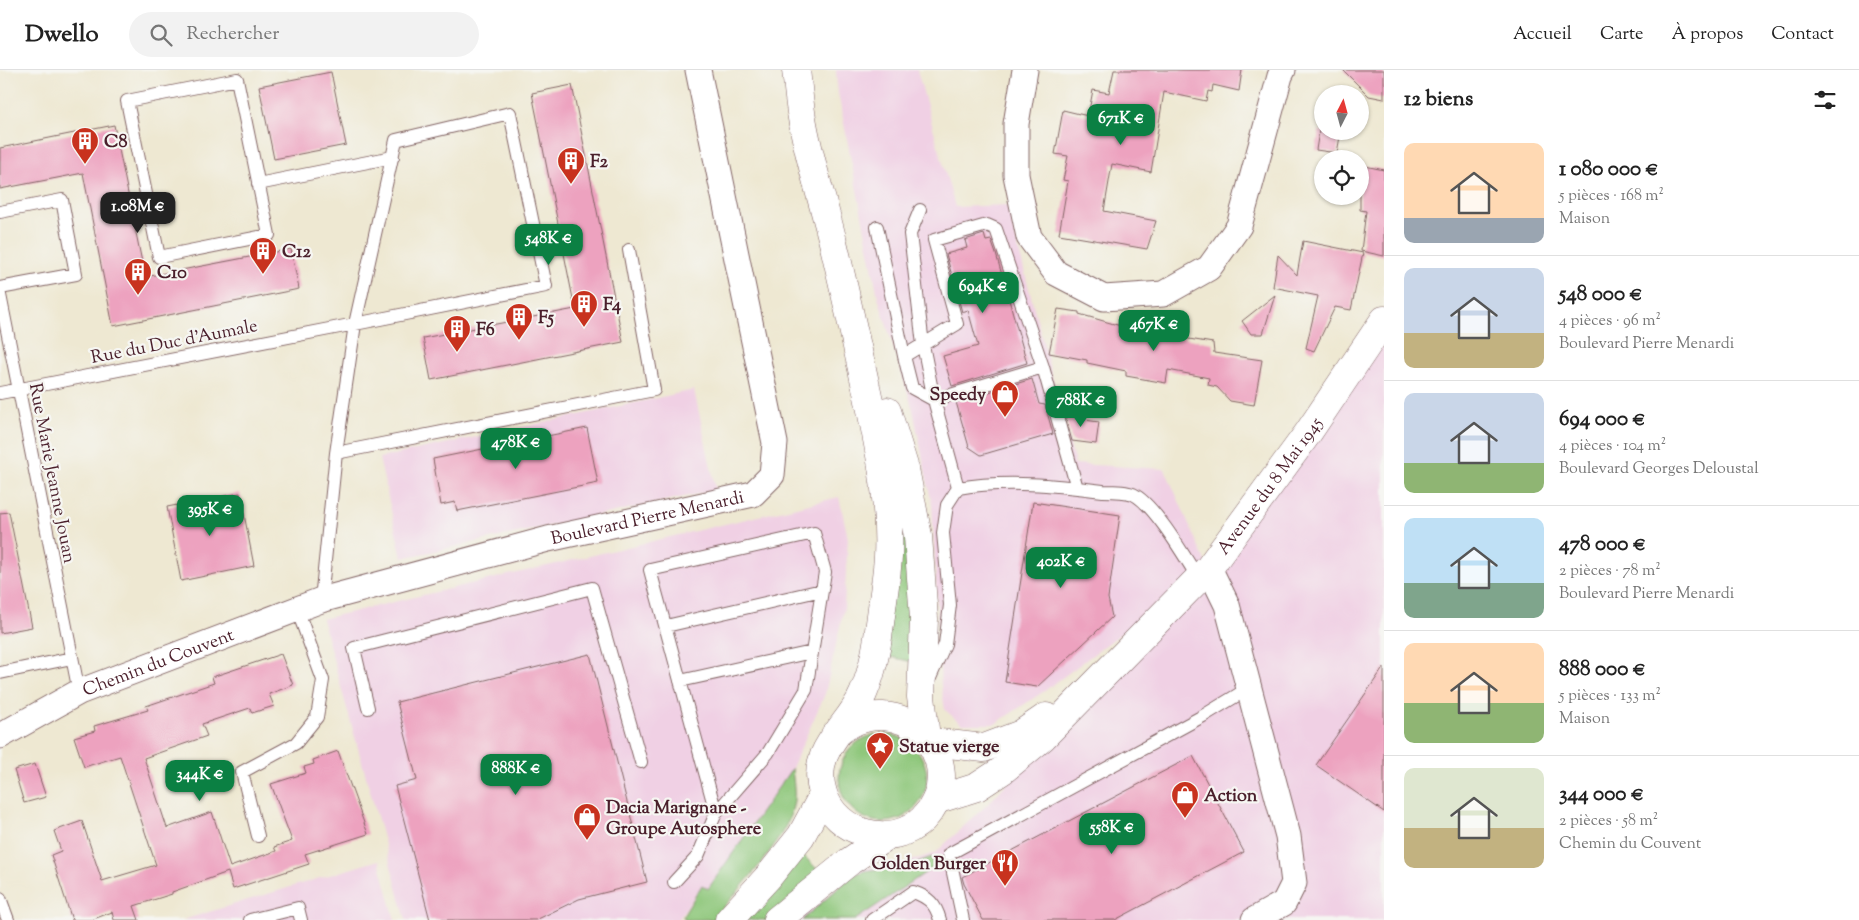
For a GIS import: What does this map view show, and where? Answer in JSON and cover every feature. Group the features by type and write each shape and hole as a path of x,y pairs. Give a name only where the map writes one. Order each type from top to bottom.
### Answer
{"main road":[{"path":"796,70 802,119 834,245 878,440 886,500 888,557 875,656 863,695 835,735 823,758 820,775 823,795 839,819 861,833 887,836"},
{"path":"777,920 850,861 887,836 907,830 922,819 936,800 941,779 939,763 929,740 921,697 924,619 918,536 905,468 834,245"},
{"name":"Avenue du 8 Mai 1945","path":"1138,638 1203,573 1308,433 1384,320"},
{"path":"835,735 844,727 864,718 881,716 901,719 929,740 984,748 1020,734 1057,709 1138,638"},
{"path":"936,800 977,787 1003,770 1042,738 1138,638"},
{"path":"729,920 769,876 801,836 823,795"}],"street":[{"name":"Boulevard Pierre Menardi","path":"321,600 548,538 753,494 772,475 775,443 698,70"},
{"path":"1025,70 1016,124 1016,175 1029,237 1056,273 1104,298 1163,294 1209,268 1239,226 1283,70"},
{"path":"1203,573 1227,605 1288,836 1294,883 1284,903 1254,920"},
{"name":"Chemin du Couvent","path":"0,736 79,692 321,600"}],"lane":[{"path":"237,79 258,184 268,234 159,257 127,101 237,79"},
{"name":"Rue du Duc d'Aumale","path":"0,393 546,286 510,113 396,140 392,157"},
{"path":"258,184 392,157 356,324 336,453 321,600"},
{"path":"0,212 62,200 76,274 0,288"},
{"path":"920,210 910,234 923,345 934,400 958,488"},
{"path":"904,356 957,324 934,240 987,225 996,229 1043,367 1077,488"},
{"path":"878,227 912,388 934,400 1043,367"},
{"path":"336,453 654,390 629,250"},
{"name":"Rue Marie Jeanne Jouan","path":"0,294 79,692"},
{"path":"921,697 945,644 950,606 943,533 947,505 958,488 975,485 1016,484 1133,494 1146,504 1203,573"},
{"path":"674,882 698,856 716,813 768,753 806,690 825,572 814,533 650,570 716,813"},
{"path":"368,708 354,648 592,588 641,762"},
{"path":"666,626 822,590"},
{"path":"258,836 242,772 296,743 317,717 324,680 297,609"},
{"path":"680,681 812,652"},
{"path":"0,673 72,658"},
{"path":"963,920 948,854 1203,716 1249,688"},
{"path":"872,920 913,892 926,897 938,912 940,920"},
{"path":"0,898 8,920"},
{"path":"250,920 300,914"}],"shaded area":[{"path":"836,70 917,70 955,207 1007,205 1075,464 1165,469 1208,568 1384,320 1384,920 797,920 861,868 898,865 935,853 989,803 1138,638 1204,571 1046,690 995,724 962,724 945,710 941,685 932,505 913,410 878,297 837,88"},
{"path":"694,390 716,490 402,558 379,458"},
{"path":"839,497 848,538 844,608 825,694 792,768 708,890 702,885 678,920 406,920 322,619"},
{"path":"379,860 395,920 183,920"}],"green space":[{"path":"892,493 908,528 913,662 886,656"},
{"path":"883,734 900,738 914,747 923,761 927,778 923,795 914,809 900,818 883,822 866,818 852,809 843,795 839,778 843,761 852,747 866,738"},
{"path":"792,768 793,806 789,819 771,850 713,919 685,920 683,916 702,885 708,889"},
{"path":"803,855 819,871 767,920 744,920"},
{"path":"932,857 935,864 934,867 855,920 802,920 857,873 868,870 895,868"}],"building":[{"path":"1114,70 1242,70 1239,91 1213,85 1212,92 1208,91 1206,101 1164,92 1151,172 1112,164 1104,211 1156,221 1147,249 1059,234 1068,181 1063,180 1068,156 1055,154 1063,110 1088,116 1093,90 1109,93"},
{"path":"1343,70 1384,70 1384,99 1369,96 1369,85 1358,85"},
{"path":"331,72 346,145 274,159 259,86"},
{"path":"572,85 623,342 431,380 423,338 575,309 532,93"},
{"path":"114,125 145,277 291,249 299,289 113,326 83,173 0,189 0,148"},
{"path":"1318,140 1339,140 1338,150 1316,150"},
{"path":"1369,167 1384,170 1384,256 1361,251 1366,211 1360,210 1360,205 1369,205"},
{"path":"984,234 986,241 991,240 996,254 1027,363 952,386 943,356 978,346 968,310 962,312 946,254 967,248 965,240"},
{"path":"1303,241 1363,253 1351,310 1335,307 1314,351 1306,348 1318,296 1273,287 1278,255 1297,275"},
{"path":"1275,295 1263,334 1251,334 1242,321"},
{"path":"1058,309 1079,312 1079,314 1121,326 1122,321 1128,322 1129,319 1183,318 1183,338 1213,343 1214,353 1262,360 1254,405 1230,401 1217,387 1208,385 1209,378 1168,370 1166,383 1126,376 1126,371 1087,363 1087,360 1049,353"},
{"name":"Speedy","path":"1032,379 1039,404 1045,405 1053,434 981,455 969,447 956,402"},
{"path":"1063,408 1078,411 1077,419 1099,422 1096,444 1072,441"},
{"path":"587,428 598,483 457,511 455,502 441,505 433,459"},
{"path":"240,493 254,566 181,581 167,507"},
{"path":"1033,502 1120,515 1108,598 1112,617 1037,687 1005,682"},
{"path":"9,512 32,627 0,633 0,513"},
{"path":"281,654 293,685 269,694 274,706 252,713 250,708 202,724 207,736 144,758 167,828 212,812 230,867 276,851 274,847 292,841 271,784 306,773 304,767 314,764 313,760 338,751 368,834 305,854 309,864 233,889 228,872 172,892 172,894 134,906 139,920 114,920 112,912 91,920 72,920 51,855 61,851 54,831 82,821 102,881 156,865 120,756 84,767 74,737 95,731 94,726 148,710 146,706 214,683 212,677"},
{"path":"590,654 647,882 579,899 536,920 430,920 395,786 417,780 397,702"},
{"path":"1384,667 1384,812 1316,765"},
{"path":"1193,756 1244,852 1115,920 983,920 962,877"},
{"path":"35,764 46,797 24,803 14,770"}],"place":[{"name":"C8","path":"85,165"},
{"name":"F2","path":"571,185"},
{"name":"C12","path":"263,275"},
{"name":"C10","path":"138,296"},
{"name":"F4","path":"584,328"},
{"name":"F5","path":"519,341"},
{"name":"F6","path":"457,353"},
{"name":"Speedy","path":"1005,418"},
{"name":"Statue vierge","path":"880,770"},
{"name":"Action","path":"1185,819"},
{"name":"Dacia Marignane - Groupe Autosphere","path":"587,841"},
{"name":"Golden Burger","path":"1005,887"}]}
